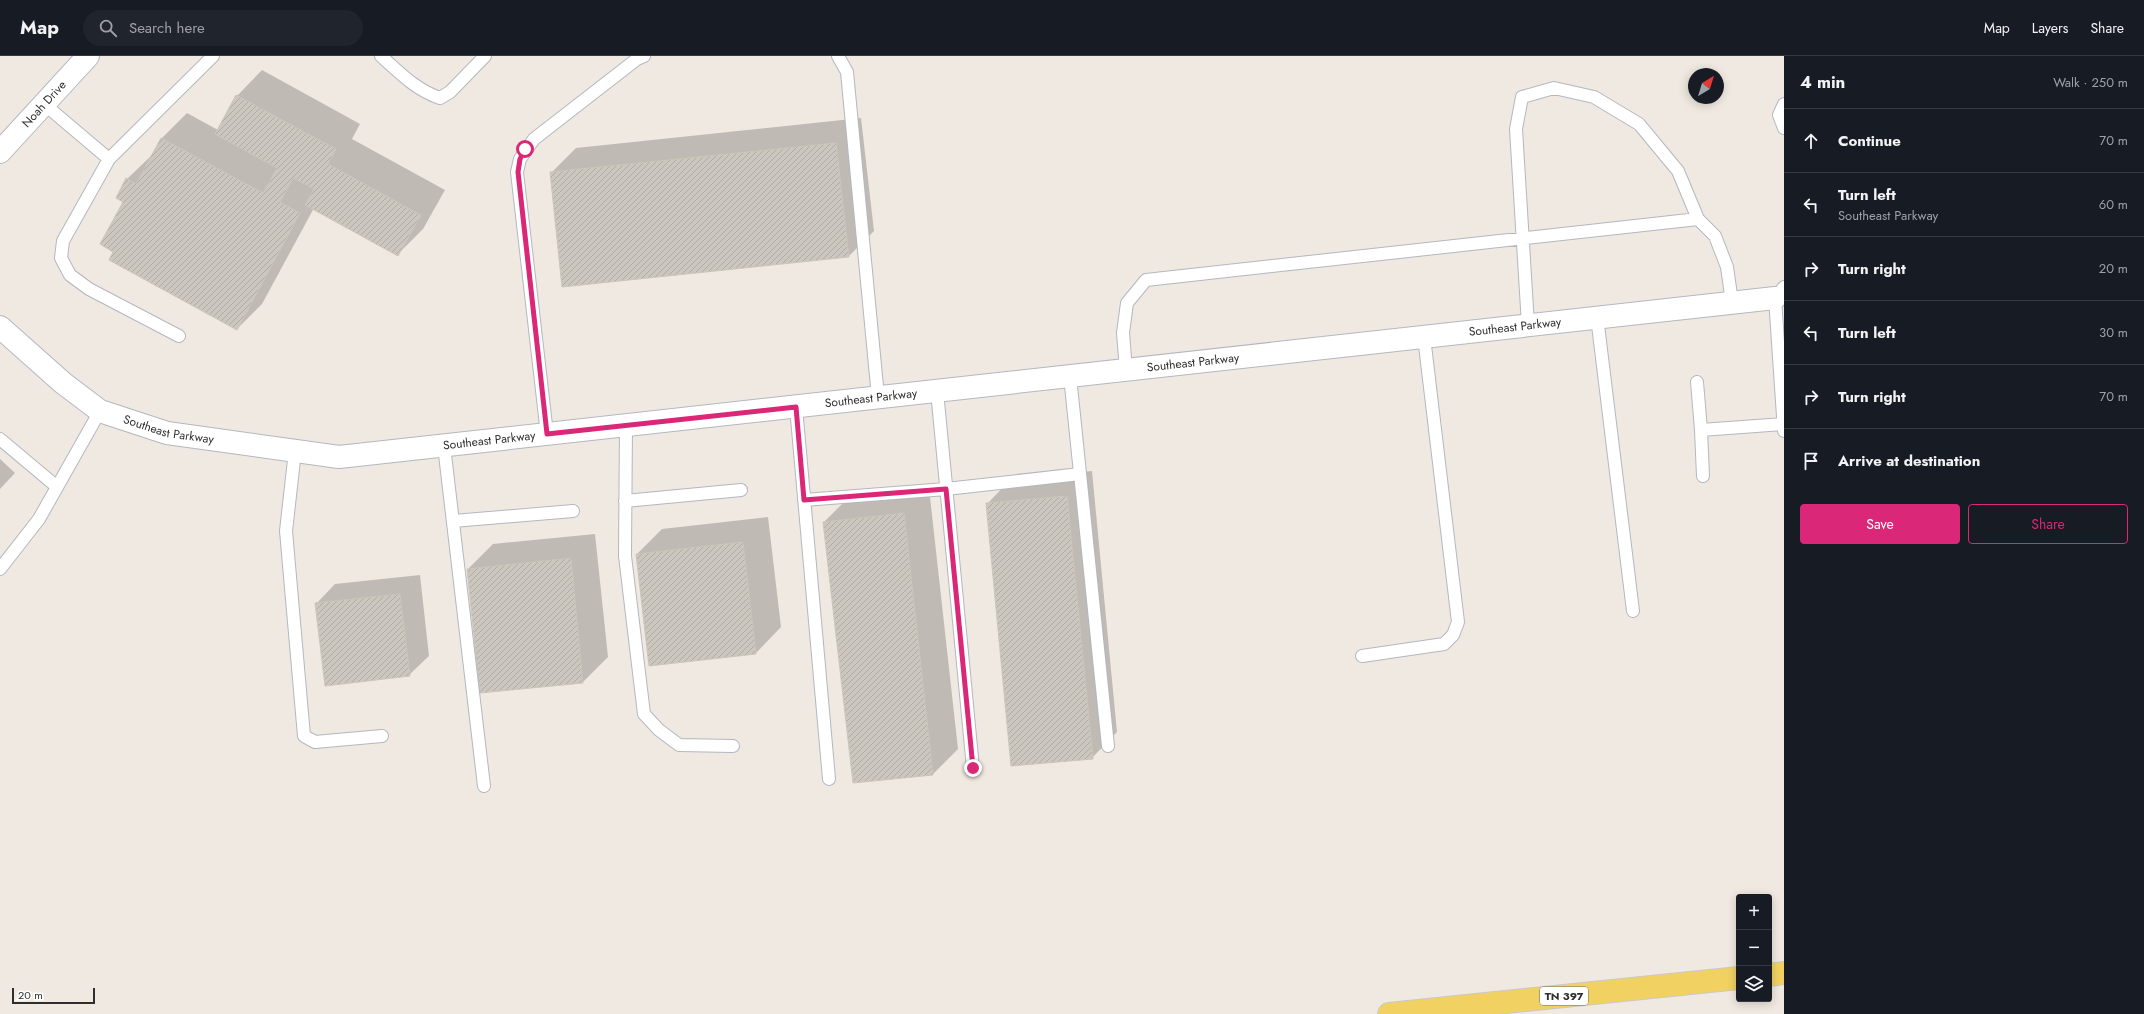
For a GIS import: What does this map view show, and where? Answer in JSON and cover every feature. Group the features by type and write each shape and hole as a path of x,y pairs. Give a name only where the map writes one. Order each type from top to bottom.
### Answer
{"main road":[{"path":"1772,974 1784,973"},
{"name":"TN 397","path":"1389,1014 1736,978"}],"street":[{"name":"Noah Drive","path":"0,152 88,56"},
{"name":"Southeast Parkway","path":"0,327 64,384 100,411 167,433 339,457 1781,296"}],"lane":[{"path":"179,336 89,289 70,275 61,258 63,241 109,159 213,56"},
{"path":"381,56 408,81 426,93 440,98 450,92 486,56"},
{"path":"547,434 518,172 520,159 534,139 637,59 644,56"},
{"path":"838,56 847,72 878,397"},
{"path":"1528,325 1524,239 1516,129 1522,97 1554,88 1594,98 1639,124 1678,171 1698,219 1716,236 1726,267 1732,302"},
{"path":"44,104 109,159"},
{"path":"1784,104 1779,115 1784,128"},
{"path":"1126,370 1123,333 1127,303 1146,280 1698,219"},
{"path":"1781,296 1784,431"},
{"path":"1597,317 1633,611"},
{"path":"1362,656 1444,644 1453,635 1458,622 1424,337"},
{"path":"1070,376 1108,746"},
{"path":"1697,382 1703,476"},
{"path":"937,391 973,768"},
{"path":"796,407 829,779"},
{"path":"0,569 39,519 56,486 100,411"},
{"path":"1701,430 1784,424"},
{"path":"626,426 625,556 644,714 659,730 679,745 733,746"},
{"path":"0,439 56,486"},
{"path":"444,446 484,786"},
{"path":"295,451 286,531 304,736 315,742 382,736"},
{"path":"804,500 946,489 1080,474"},
{"path":"625,501 741,490"},
{"path":"453,521 573,511"}],"building":[{"path":"236,95 336,149 328,164 421,215 398,256 305,205 314,189 293,178 280,202 300,213 237,330 109,260 113,252 100,244 123,202 116,198 126,178 136,184 161,138 263,193 277,168 215,134"},
{"path":"836,143 849,257 562,287 550,172"},
{"path":"1067,496 1093,759 1011,766 986,503"},
{"path":"904,513 933,775 853,783 823,522"},
{"path":"743,542 756,654 649,666 636,554"},
{"path":"571,558 583,683 480,693 467,569"},
{"path":"400,594 410,676 325,686 315,603"}],"route":[{"path":"525,149 520,159 518,172 547,434 796,407 804,500 946,489 973,768"}]}
